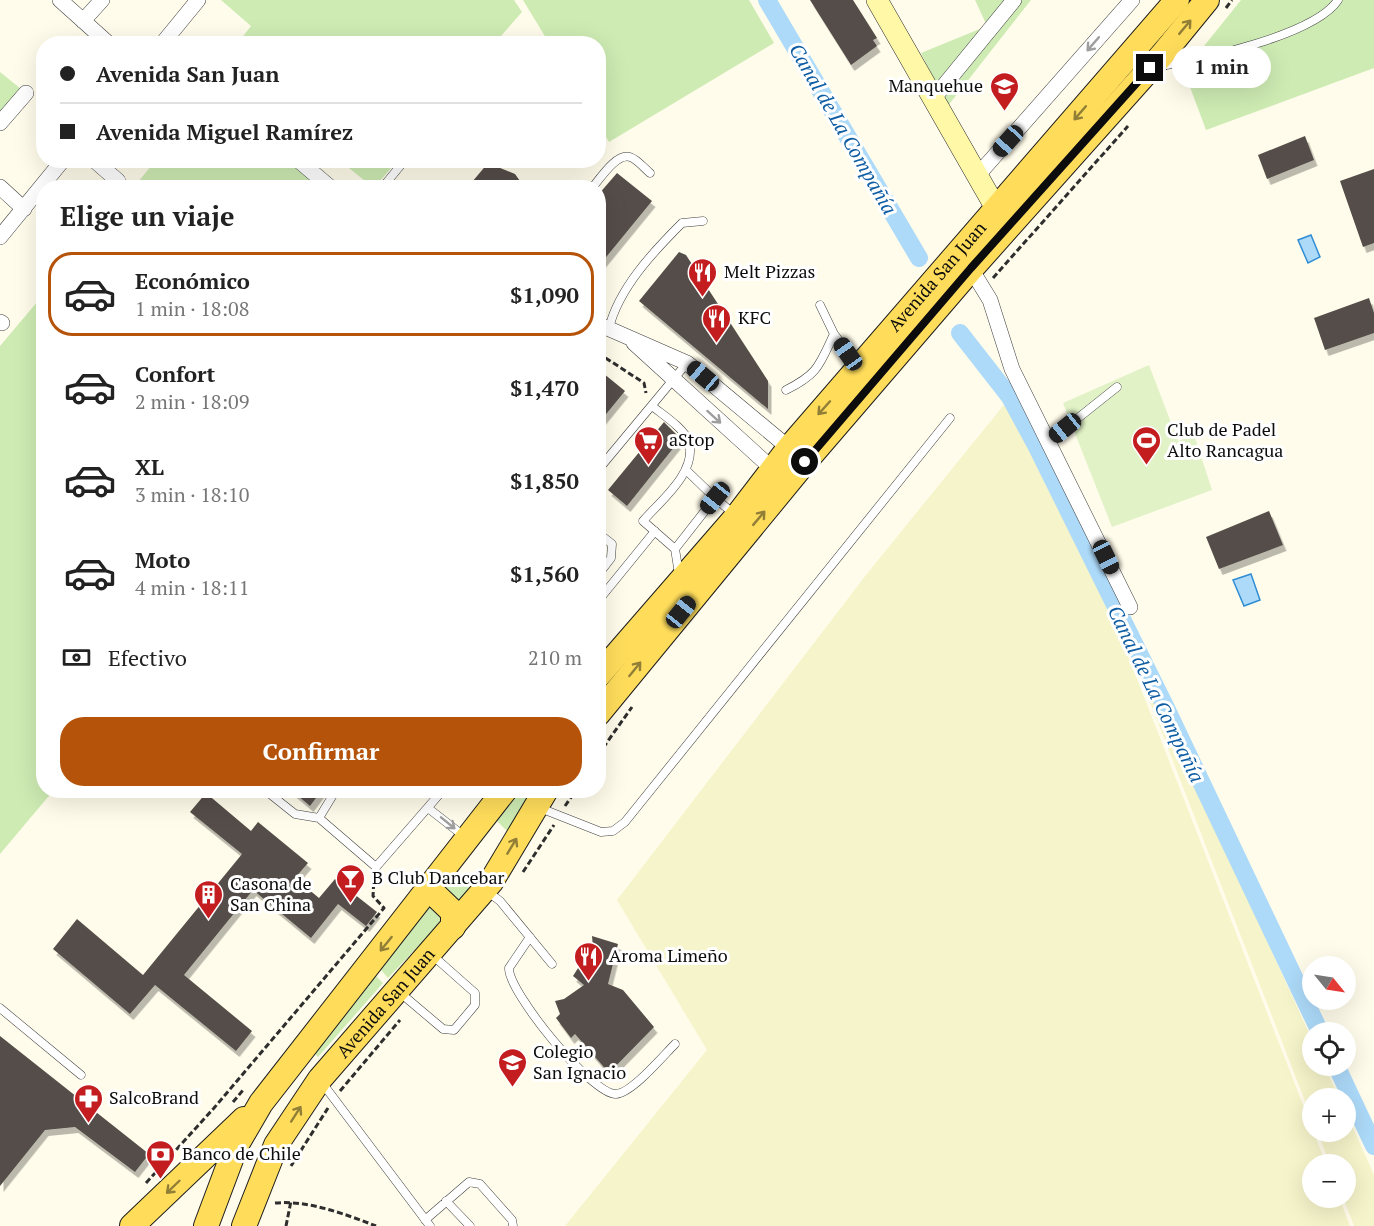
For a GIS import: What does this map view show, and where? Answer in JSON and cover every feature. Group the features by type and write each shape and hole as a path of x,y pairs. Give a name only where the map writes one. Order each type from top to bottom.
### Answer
{"main road":[{"path":"1119,69 1163,0"},
{"path":"1002,220 1119,69 1177,0"},
{"path":"1002,220 1150,68 1216,4"},
{"name":"Avenida San Juan","path":"797,455 977,278 1002,220"},
{"name":"Avenida San Juan","path":"606,704 797,455 860,369 1002,220"},
{"name":"Avenida San Juan","path":"606,667 738,516 781,476"},
{"name":"Avenida San Juan","path":"206,1226 236,1146 261,1103 293,1059 499,798"},
{"name":"Avenida San Juan","path":"244,1226 276,1145 320,1079 484,890 541,799"},
{"path":"429,889 453,912 453,927"},
{"path":"293,1059 295,1067 306,1077 320,1079"},
{"path":"132,1226 261,1103"}],"street":[{"path":"60,0 100,36"},
{"path":"83,21 102,0"},
{"path":"169,36 198,0"},
{"path":"877,0 1002,220"},
{"path":"933,99 1014,0"},
{"path":"977,176 1132,0"},
{"path":"0,123 26,93"},
{"path":"47,180 56,168"},
{"path":"103,168 117,180"},
{"path":"308,168 322,180"},
{"path":"0,187 24,208"},
{"path":"0,237 36,193"},
{"path":"977,278 998,321 1012,369 1130,607"},
{"path":"606,327 687,363 797,455"},
{"path":"625,335 781,476"}],"lane":[{"path":"1150,68 1208,58 1316,21 1332,9 1338,0"},
{"path":"599,180 615,162 626,156 632,157 650,173"},
{"path":"389,180 398,168"},
{"path":"606,323 623,295 665,240 682,223 703,221"},
{"path":"820,305 834,334 860,369"},
{"path":"786,390 809,379 820,365 834,334"},
{"path":"606,460 687,363"},
{"path":"1048,442 1117,387"},
{"path":"652,405 682,432 688,441 686,470 643,521 675,549 679,581"},
{"path":"541,799 601,832 613,831 625,822 950,418"},
{"path":"686,470 738,516"},
{"path":"675,549 715,498"},
{"path":"606,591 655,531"},
{"path":"606,539 612,544 611,558 606,565"},
{"path":"275,798 295,814 319,819 376,867 436,798"},
{"path":"319,819 331,798"},
{"path":"428,808 467,839"},
{"path":"484,890 500,901 552,964"},
{"path":"530,937 509,968 511,981 550,1036 601,1089 612,1094 627,1091 675,1044"},
{"path":"397,990 443,1029 454,1030 475,1005 474,993 446,964 429,952"},
{"path":"0,1008 81,1075"},
{"path":"320,1079 427,1223 447,1201 469,1182 474,1181 480,1184 512,1220 513,1226"},
{"path":"447,1201 470,1226"}],"path":[{"path":"1216,4 1232,0"},
{"path":"977,278 1025,245 1132,121"},
{"path":"606,358 644,383 647,392 640,400"},
{"path":"606,744 635,703"},
{"path":"142,1187 214,1108 384,908 373,896 376,867"},
{"path":"286,1226 291,1202 352,1217 376,1226"}],"shaded area":[{"path":"1007,401 1067,499 1302,1102 1302,1142 1317,1142 1322,1154 1302,1154 1302,1208 1343,1208 1350,1226 565,1226 707,1050 617,900 866,575"},
{"path":"1099,571 1304,1022 1302,1022 1302,1076 1329,1076 1334,1088 1302,1088 1302,1093"},
{"path":"1356,1134 1374,1175 1374,1226 1354,1226 1347,1208 1356,1208 1356,1154 1326,1154 1321,1142 1356,1142"}],"green space":[{"path":"221,0 514,0 522,12 501,36 243,36 251,26"},
{"path":"523,0 749,0 774,43 609,142 606,137 606,36 545,36"},
{"path":"975,0 1031,0 947,107 921,53 987,26"},
{"path":"1241,0 1374,0 1374,68 1206,130 1184,71"},
{"path":"0,72 26,93 0,125"},
{"path":"149,168 300,168 316,180 140,180"},
{"path":"349,168 391,168 381,180 364,180"},
{"path":"36,303 36,798 47,798 0,854 0,346"},
{"name":"Club de Padel Alto Rancagua","path":"1149,365 1178,441 1194,435 1212,490 1112,527 1063,403"},
{"path":"513,798 530,798 508,832 495,819"},
{"path":"461,874 469,880 468,894 388,978 381,970 451,876"},
{"path":"375,975 383,983 318,1057 311,1050"}],"water":[{"path":"1311,235 1320,257 1308,263 1298,240"},
{"path":"1251,574 1260,600 1244,606 1233,580"}],"building":[{"path":"810,0 853,0 877,38 873,40 877,46 851,65"},
{"path":"1305,136 1314,160 1267,179 1258,155"},
{"path":"484,168 500,168 515,174 519,180 474,180"},
{"path":"1374,169 1374,243 1363,247 1340,181"},
{"path":"617,173 652,201 606,257 606,186"},
{"path":"679,252 686,255 768,381 768,409 639,301"},
{"path":"1369,298 1374,313 1374,333 1325,350 1314,318"},
{"path":"606,376 625,391 606,414"},
{"path":"664,422 678,436 679,441 627,506 608,490"},
{"path":"1269,511 1283,545 1219,569 1206,537"},
{"name":"Casona de San China","path":"202,798 212,798 251,831 258,822 308,863 295,878 319,898 335,879 377,912 366,926 338,904 311,938 253,890 184,975 252,1031 236,1051 155,985 130,1014 53,949 77,919 143,975 242,854 190,812"},
{"path":"300,798 316,798 310,806"},
{"path":"592,936 618,944 608,984 623,990 654,1027 609,1073 575,1034 571,1038 556,1018 560,1014 555,1001 564,999 584,985 573,976 580,965 595,972"},
{"path":"0,1036 149,1154 135,1172 75,1127 45,1130 0,1186"}],"waterway":[{"name":"Canal de La Compañía","path":"767,0 919,258"},
{"name":"Canal de La Compañía","path":"960,333 1010,397 1037,447 1166,708 1315,1022"},
{"name":"Canal de La Compañía","path":"1341,1076 1374,1146"}],"place":[{"name":"Manquehue","path":"1004,112"},
{"name":"Melt Pizzas","path":"703,298"},
{"name":"KFC","path":"717,344"},
{"name":"aStop","path":"648,466"},
{"name":"Club de Padel Alto Rancagua","path":"1146,466"},
{"name":"B Club Dancebar","path":"351,904"},
{"name":"Casona de San China","path":"209,920"},
{"name":"Aroma Limeño","path":"588,982"},
{"name":"Colegio San Ignacio","path":"512,1088"},
{"name":"SalcoBrand","path":"88,1124"},
{"name":"Banco de Chile","path":"161,1180"}],"route":[{"path":"805,462 971,268 1150,68"}]}
